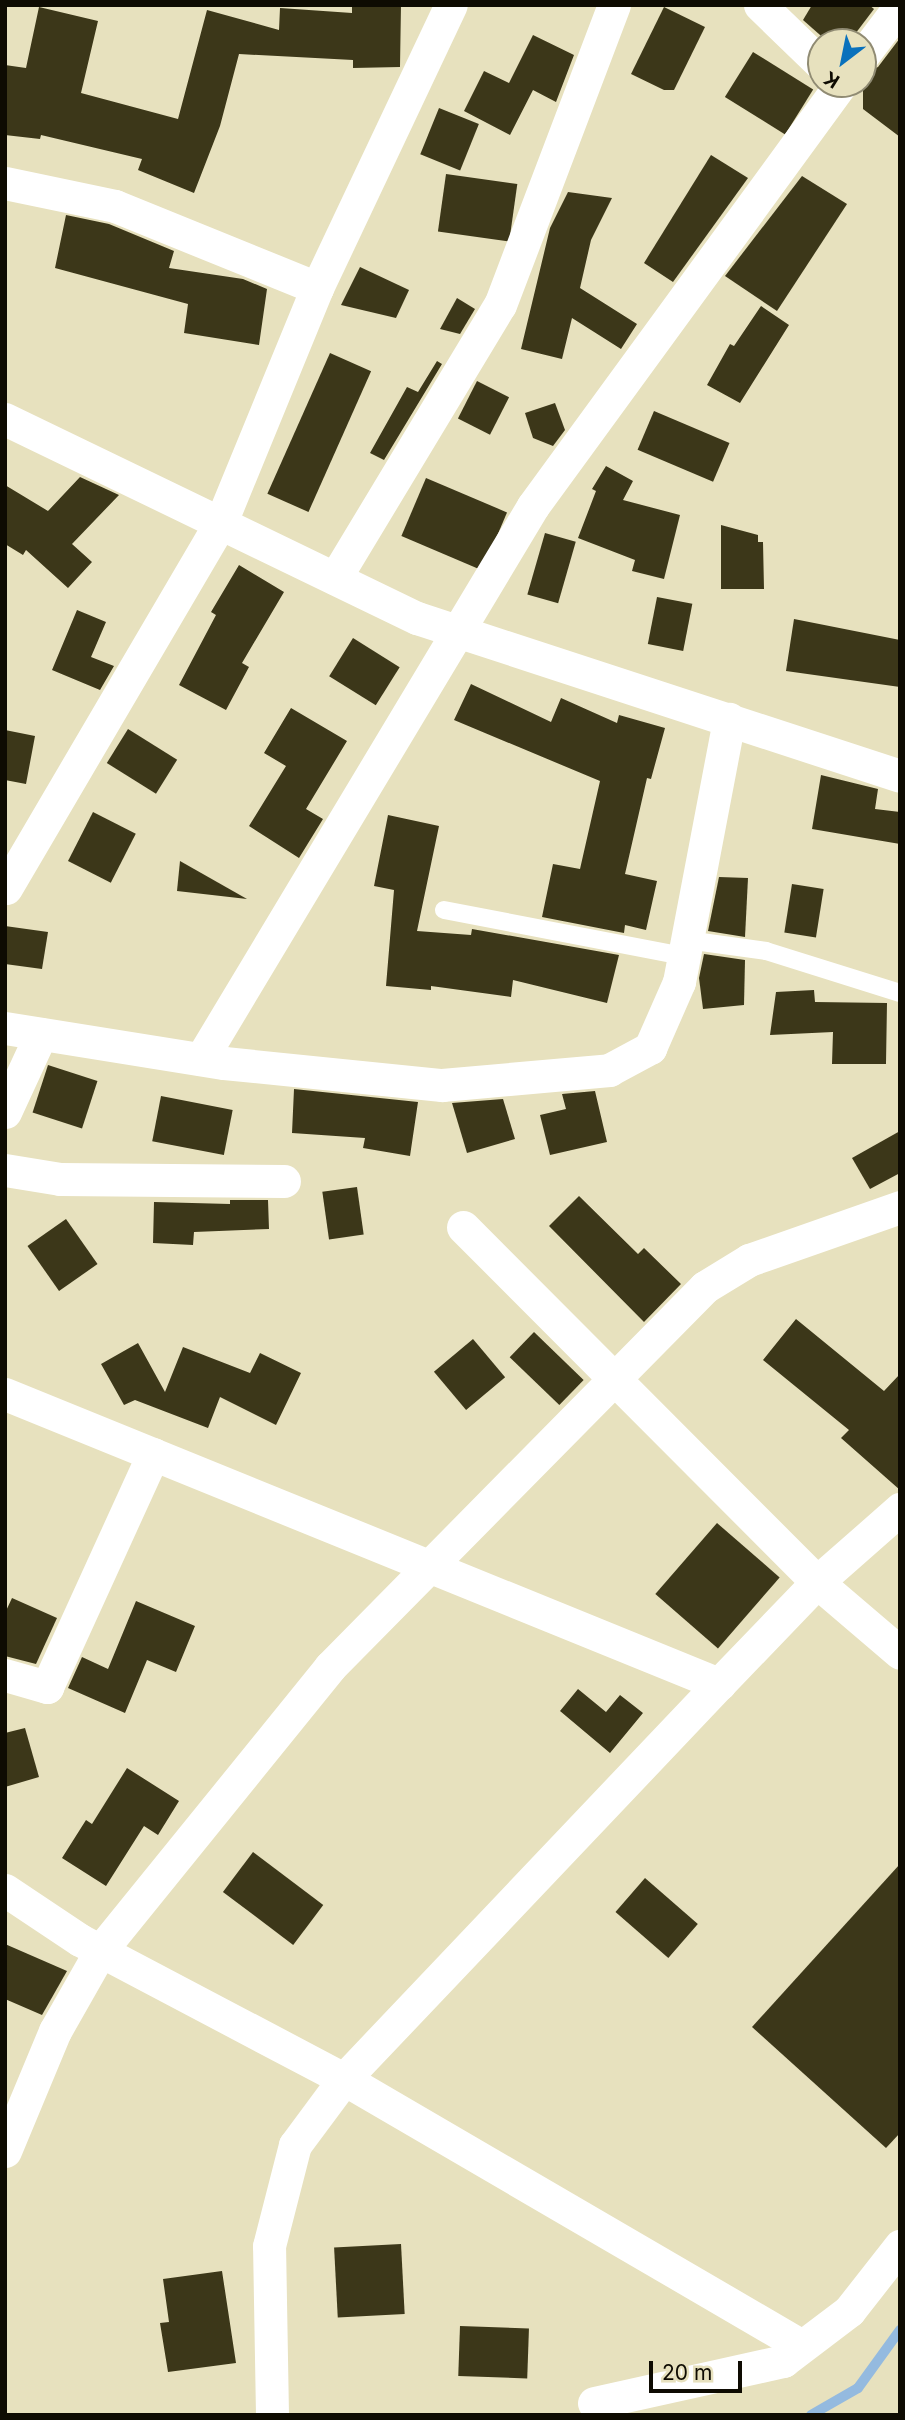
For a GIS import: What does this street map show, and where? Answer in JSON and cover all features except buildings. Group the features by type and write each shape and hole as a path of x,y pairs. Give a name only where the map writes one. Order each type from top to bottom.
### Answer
{"street":[{"path":"6,888 221,522 317,288 451,5"},
{"path":"335,578 500,305 614,5"},
{"path":"760,5 807,50"},
{"path":"877,36 900,6"},
{"path":"201,1059 455,630 533,506 831,98"},
{"path":"5,183 115,206 317,288"},
{"path":"5,419 417,618 900,776"},
{"path":"5,1028 201,1059 442,1085 609,1070 650,1048 679,982 729,719"},
{"path":"5,1112 41,1034"},
{"path":"5,1170 60,1179 284,1181"},
{"path":"5,2151 55,2031 101,1950 330,1667 705,1287 749,1260 900,1207"},
{"path":"463,1227 817,1582 900,1653"},
{"path":"5,1394 719,1684"},
{"path":"5,1675 47,1687 153,1454"},
{"path":"272,2415 267,2274 274,2216 295,2145 344,2080 719,1684 817,1582 900,1509"},
{"path":"5,1890 101,1950 344,2080 803,2346"},
{"path":"594,2403 783,2361 849,2311 900,2246"}],"lane":[{"path":"444,910 685,948 766,951 900,993"}],"waterway":[{"path":"811,2415 858,2388 900,2330"}]}
